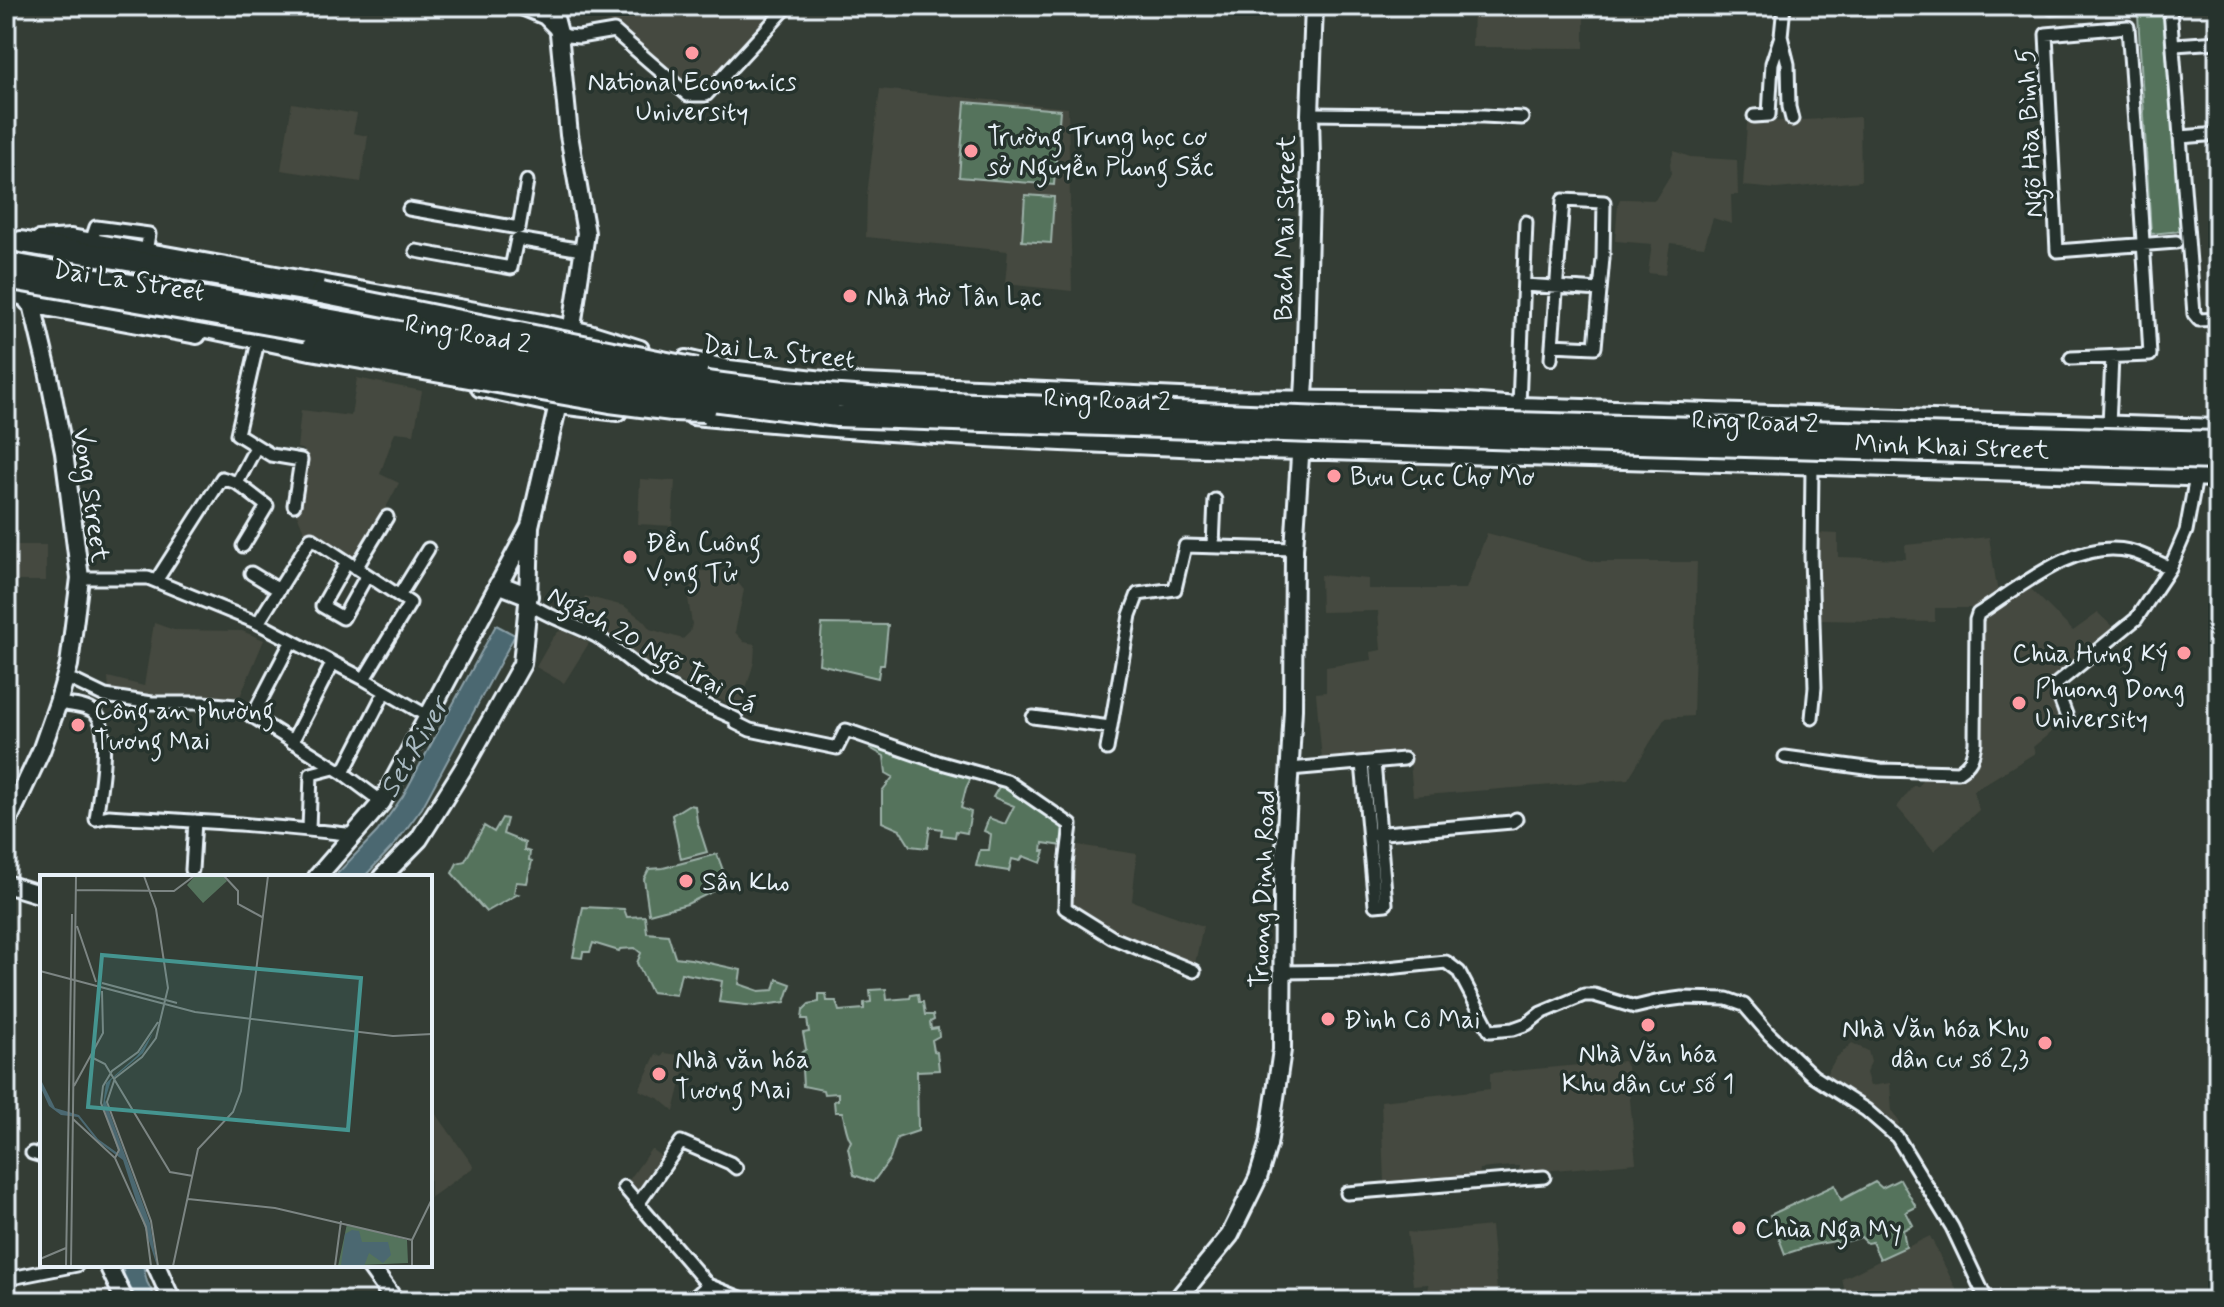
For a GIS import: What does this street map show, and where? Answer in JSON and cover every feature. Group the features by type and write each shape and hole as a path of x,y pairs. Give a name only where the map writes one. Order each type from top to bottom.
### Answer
{"highway":[{"path":"14,241 321,293 838,406"},
{"name":"Ring Road 2","path":"6,263 616,370 783,392 838,406 926,402 1325,418 2218,442"},
{"name":"Ring Road 2","path":"6,278 629,388 838,406 1655,444 2218,459"},
{"path":"6,292 97,304 311,349 610,402 657,408 838,406"}],"main road":[{"path":"384,875 419,839 514,681 525,652 530,526 559,405 586,233 569,135 559,33 552,6"},
{"name":"Bach Mai Street","path":"1300,451 1314,6"},
{"name":"Dai La Street","path":"14,241 94,235 146,252 571,330 716,367"},
{"name":"Dai La Street","path":"14,241 69,257 645,363 716,367 841,382 1276,400 1304,398"},
{"name":"Dai La Street","path":"6,292 58,291 92,296 634,394 724,419"},
{"name":"Dai La Street","path":"6,292 32,304 559,405 989,439 1300,451"},
{"path":"396,296 406,319"},
{"name":"Vong Street","path":"6,825 41,751 58,703 69,665 80,578 64,452 32,304"},
{"path":"457,363 463,328"},
{"path":"388,370 408,355"},
{"path":"1166,396 1166,446"},
{"name":"Minh Khai Street","path":"1304,398 2218,428"},
{"path":"1972,421 1984,429 1989,446 1982,462 1972,471"},
{"path":"2057,473 2044,462 2039,444 2044,432 2058,423"},
{"name":"Minh Khai Street","path":"1300,451 2218,478"},
{"name":"Truong Dinh Road","path":"1176,1301 1230,1235 1258,1178 1268,1145 1282,1050 1283,883 1293,709 1294,549 1300,451"},
{"path":"319,875 382,802 530,526"},
{"path":"498,584 528,600"},
{"path":"6,884 40,894"},
{"path":"109,1267 125,1301"},
{"path":"157,1267 172,1301"},
{"path":"370,1267 395,1301"}],"street":[{"path":"515,6 544,18 559,33 579,37 614,31 688,95 706,95 788,6"},
{"path":"1754,116 1769,115 1772,63 1781,36 1784,6"},
{"path":"2051,7 2077,6"},
{"path":"2170,10 2194,314 2199,320 2218,319"},
{"name":"Ngõ Hòa Bình 5","path":"2071,358 2150,355 2144,245 2128,27 2046,34 2057,251 2144,245 2176,242"},
{"path":"1781,36 1788,64 1792,119"},
{"path":"2175,45 2218,42"},
{"path":"1310,114 1522,118"},
{"path":"2181,137 2218,134"},
{"path":"416,251 511,268 527,181"},
{"path":"1551,359 1555,287 1563,200 1604,202 1595,347 1552,345"},
{"path":"409,209 582,250"},
{"path":"1519,406 1526,222"},
{"path":"94,235 149,234 146,252"},
{"path":"1524,285 1600,290"},
{"path":"257,346 237,434 271,455 301,460 294,505"},
{"path":"2109,425 2112,357"},
{"path":"237,483 256,447"},
{"path":"1812,467 1815,687 1812,718"},
{"path":"2068,720 2055,685 2136,619 2170,568 2186,531 2196,477"},
{"path":"156,581 219,481 225,479 237,483 267,506 243,546"},
{"path":"1213,545 1215,500"},
{"path":"367,575 343,618 322,606 387,517"},
{"path":"258,623 311,538 410,603 364,679"},
{"path":"1107,749 1130,615 1138,594 1175,589 1185,546 1294,549"},
{"path":"399,596 428,549"},
{"path":"1785,757 1881,770 1958,772 1968,766 1975,743 1978,614 2053,565 2091,551 2130,551 2170,568"},
{"path":"251,573 279,590"},
{"path":"80,578 148,578 156,581 258,623 429,717"},
{"name":"Ngách 20 Ngõ Trại Cá","path":"528,600 538,610 599,638 652,677 736,719 736,723 750,730 837,748 846,730 938,762 1007,781 1071,825 1065,908 1113,938 1194,971"},
{"path":"252,717 289,646"},
{"path":"292,742 330,668"},
{"path":"64,680 74,681 105,696 152,703 236,706 338,770 382,802"},
{"path":"338,770 381,699"},
{"path":"58,703 90,709 99,719 103,762 96,819 109,816 195,821 355,835"},
{"path":"1033,717 1110,727"},
{"path":"1290,769 1404,759"},
{"path":"1368,762 1374,834 1375,905 1386,904 1374,834"},
{"path":"309,829 311,774 338,770"},
{"path":"1374,834 1512,822 1516,819"},
{"path":"192,870 195,821"},
{"path":"1282,972 1359,971 1446,962 1459,972 1490,1031 1527,1024 1541,1013 1584,995 1635,1007 1682,998 1727,999 1744,1005 1813,1076 1866,1110 1897,1137 1952,1227 1987,1301"},
{"path":"638,1204 681,1142 736,1168"},
{"path":"1347,1193 1544,1177"},
{"path":"624,1187 708,1285 748,1301"},
{"path":"6,1279 67,1267"},
{"path":"690,1301 708,1285"}],"shaded area":[{"name":"National Economics University","path":"605,6 778,6 706,86 690,86 608,21"},
{"path":"1473,6 1584,6 1584,48 1472,47"},
{"name":"Trường Trung học cơ sở Nguyễn Phong Sắc","path":"880,89 1068,108 1072,291 1005,284 1008,251 866,237 867,195"},
{"path":"292,103 357,114 353,133 368,136 361,182 281,170"},
{"path":"1860,117 1861,181 1777,189 1743,186 1747,123"},
{"path":"1674,151 1690,157 1737,160 1738,195 1731,195 1732,224 1713,218 1704,247 1670,243 1665,275 1648,273 1652,244 1615,241 1618,204 1620,199 1655,200 1671,174 1670,163"},
{"path":"357,378 422,391 414,434 395,432 380,474 399,483 356,564 305,534 295,509 304,450 297,448 301,410 351,416"},
{"path":"640,479 675,481 672,526 638,524"},
{"path":"1487,533 1596,562 1697,562 1693,716 1665,718 1628,779 1413,796 1409,751 1322,760 1316,693 1326,692 1326,667 1372,660 1371,652 1381,650 1378,611 1321,612 1320,575 1368,579 1368,589 1466,589"},
{"path":"1818,533 1838,534 1838,557 1906,559 1905,545 1989,537 1999,600 1982,608 1935,608 1935,622 1818,620"},
{"path":"6,545 46,545 46,581 6,581"},
{"path":"696,571 728,571 744,590 735,632 744,642 755,644 754,662 740,709 659,672 602,631 577,618 585,596 624,606 650,629 683,639 690,632 692,624 688,598"},
{"name":"Phuong Dong University","path":"2030,588 2073,631 2098,613 2116,630 2055,680 2066,720 2033,747 2035,753 1973,791 1979,810 1934,851 1897,807 1913,786 1919,786 1924,775 1969,767 1980,619"},
{"path":"154,623 174,630 242,631 264,640 236,706 152,700 109,692 108,677 144,686"},
{"path":"562,630 589,643 564,683 536,667 552,639"},
{"path":"1071,844 1137,854 1132,901 1203,926 1194,968 1113,936 1068,907"},
{"path":"1852,1043 1868,1051 1871,1062 1866,1073 1870,1086 1890,1083 1892,1111 1900,1123 1892,1130 1824,1078 1836,1058"},
{"path":"664,1053 688,1056 674,1111 660,1099 639,1090 656,1054 662,1057"},
{"path":"1624,1061 1636,1163 1519,1173 1519,1166 1512,1166 1480,1169 1479,1176 1384,1183 1381,1101 1490,1089 1490,1073"},
{"path":"432,1108 474,1167 432,1197"},
{"path":"651,1149 666,1160 638,1201 625,1186"},
{"path":"1491,1226 1498,1301 1431,1301 1428,1284 1413,1285 1407,1232"},
{"path":"1930,1236 1962,1301 1847,1301 1842,1279"}],"green space":[{"path":"2166,12 2181,231 2151,234 2138,15"},
{"path":"965,102 1060,110 1054,185 959,177"},
{"path":"1025,195 1054,197 1051,243 1022,241"},
{"path":"822,624 888,625 884,665 880,665 878,678 819,664"},
{"path":"874,740 973,774 961,808 971,812 967,833 956,831 955,837 941,835 942,829 930,827 927,848 910,846 900,830 882,822 882,791 893,777 886,773 884,756 870,748"},
{"path":"1002,782 1062,822 1063,846 1043,843 1042,851 1045,851 1041,863 1023,856 1020,861 1012,859 1009,871 976,866 980,850 989,850 991,834 984,831 989,818 1005,824 1014,806 993,797"},
{"path":"688,805 695,806 707,852 681,859 672,815"},
{"path":"502,818 507,819 503,834 525,843 524,850 530,852 529,860 532,861 527,883 516,882 514,893 518,894 486,912 452,873 457,863 465,861 484,826 494,832"},
{"name":"Sân Kho","path":"717,854 728,884 687,904 649,914 644,879 649,869"},
{"path":"583,907 624,909 627,917 645,916 647,933 668,935 675,957 741,970 739,984 759,991 774,990 777,979 791,984 785,1002 755,1006 719,1002 722,981 681,973 676,995 651,992 637,963 641,953 635,948 619,951 593,943 590,952 583,952 582,958 573,957"},
{"path":"886,989 887,1000 910,998 918,994 925,1015 933,1015 934,1020 930,1022 931,1029 938,1028 939,1036 932,1040 939,1070 917,1071 918,1131 897,1138 890,1159 873,1182 854,1175 848,1148 851,1141 842,1112 835,1112 834,1101 838,1100 838,1093 824,1094 823,1090 803,1086 801,1053 806,1049 803,1033 809,1032 807,1019 802,1019 803,1010 809,1004 819,1002 819,994 826,994 827,1001 836,1001 839,1011 864,1009 864,1003 871,1002 870,990"},
{"path":"1900,1179 1916,1207 1906,1212 1913,1225 1903,1230 1906,1247 1880,1259 1872,1242 1867,1243 1861,1237 1839,1244 1835,1241 1813,1245 1785,1254 1770,1215 1835,1185 1841,1200 1875,1182 1882,1188"}],"water":[{"path":"496,625 515,635 422,808 395,844 366,875 336,875 377,832 403,796"},
{"path":"122,1267 143,1267 157,1301 137,1301"}],"place":[{"name":"National Economics University","path":"692,53"},
{"name":"Trường Trung học cơ sở Nguyễn Phong Sắc","path":"971,151"},
{"name":"Nhà thờ Tân Lạc","path":"850,296"},
{"name":"Bưu Cục Chợ Mơ","path":"1334,476"},
{"name":"Đền Cuông Vọng Tử","path":"630,557"},
{"name":"Chùa Hưng Ký","path":"2184,653"},
{"name":"Phuong Dong University","path":"2019,703"},
{"name":"Công an phường Tương Mai","path":"78,725"},
{"name":"Sân Kho","path":"686,881"},
{"name":"Đình Cô Mai","path":"1328,1019"},
{"name":"Nhà Văn hóa Khu dân cư số 1","path":"1648,1025"},
{"name":"Nhà Văn hóa Khu dân cư số 2,3","path":"2045,1043"},
{"name":"Nhà văn hóa Tương Mai","path":"659,1074"},
{"name":"Chùa Nga My","path":"1739,1228"}],"water label":[{"name":"Set River","path":"413,747"}]}
